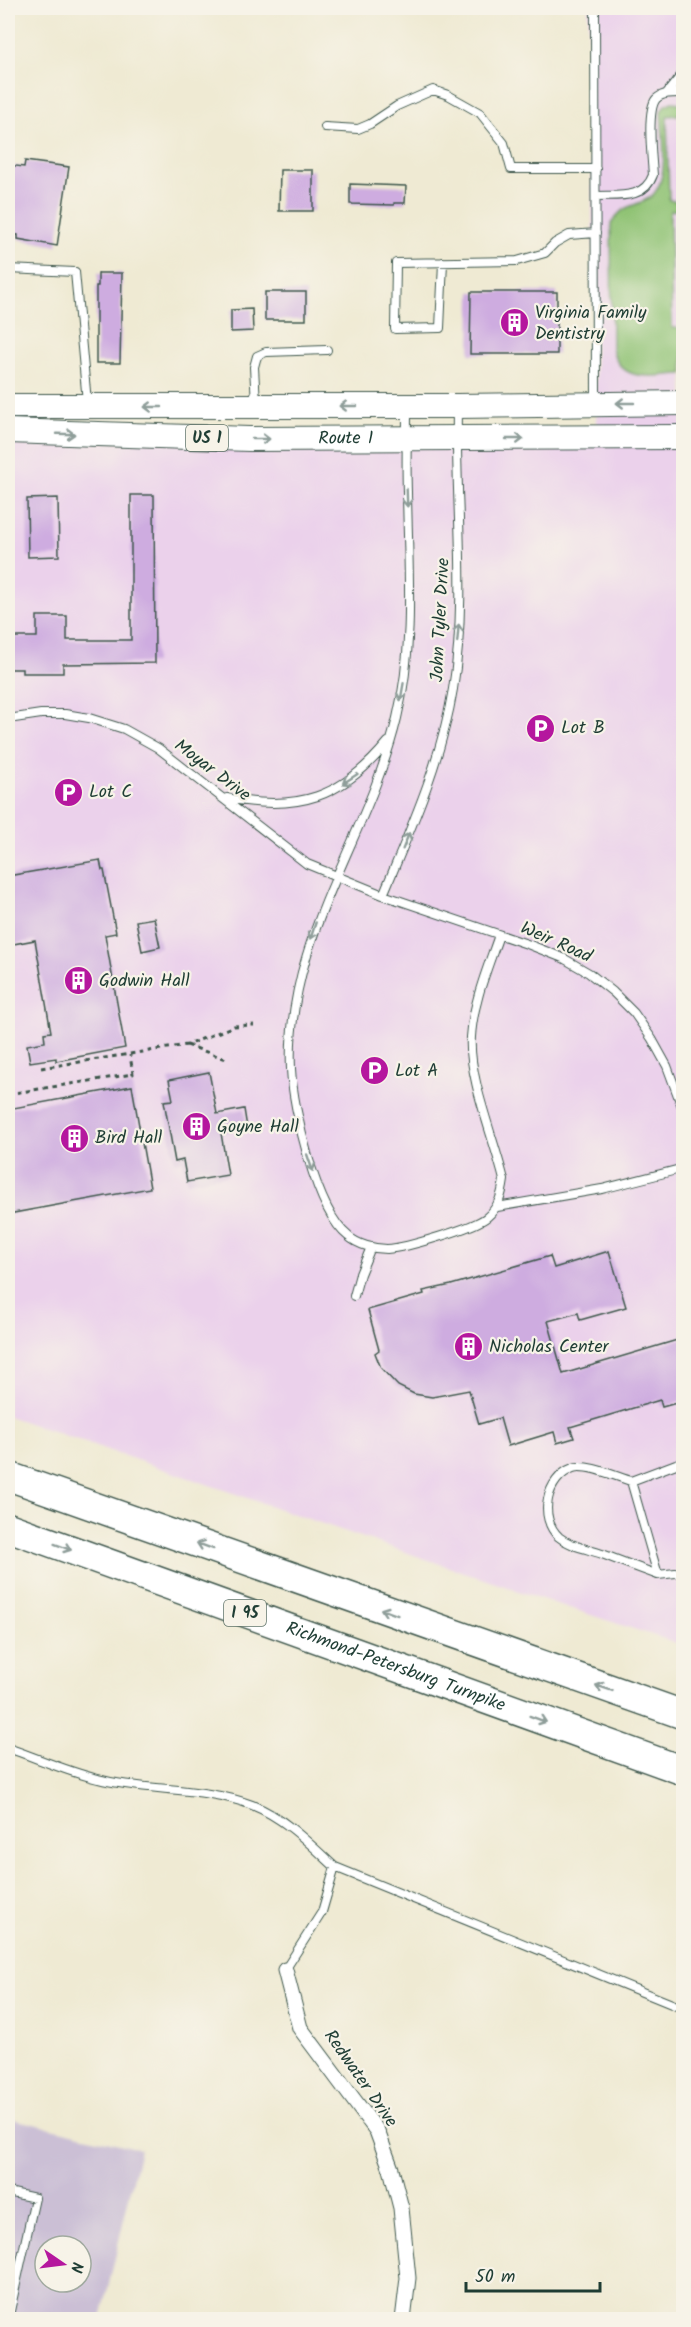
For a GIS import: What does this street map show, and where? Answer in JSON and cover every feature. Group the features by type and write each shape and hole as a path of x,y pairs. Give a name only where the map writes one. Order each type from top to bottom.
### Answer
{"highway":[{"path":"8,1476 676,1711"},
{"name":"Richmond-Petersburg Turnpike","path":"8,1527 684,1771"}],"main road":[{"name":"Route 1","path":"8,406 457,406 684,403"},
{"name":"Route 1","path":"8,431 249,439 684,437"}],"street":[{"name":"Redwater Drive","path":"285,1970 300,2028 377,2131 392,2169 401,2208 408,2278 403,2319"}],"lane":[{"path":"596,8 596,404"},
{"path":"596,196 630,194 642,191 649,185 653,175 651,109 657,98 667,93 684,72"},
{"path":"326,127 358,129 397,106 433,90 448,95 480,113 504,143 512,169 596,169"},
{"path":"667,93 684,93"},
{"path":"443,262 440,328 395,329 396,263 443,262 517,261 545,253 555,243 569,236 596,233"},
{"path":"8,268 75,272 88,406"},
{"path":"256,406 254,367 257,356 266,352 327,350"},
{"name":"John Tyler Drive","path":"371,1247 346,1236 333,1217 318,1186 304,1145 295,1108 291,1068 294,1008 316,922 377,781 397,718 409,632 407,406"},
{"name":"John Tyler Drive","path":"384,895 442,744 453,688 459,625 457,406"},
{"name":"Moyar Drive","path":"8,719 40,714 65,714 89,718 143,738 223,797 307,864 384,895"},
{"path":"223,797 254,804 282,804 298,802 326,793 366,768 391,738"},
{"name":"Weir Road","path":"384,895 563,958 589,973 634,1013 652,1039 667,1066 684,1112"},
{"path":"354,1296 371,1247 390,1249 401,1247 471,1225 486,1218 497,1207 504,1180 475,1076 471,1038 477,1005 499,935"},
{"path":"497,1207 602,1189 684,1168"},
{"path":"684,1461 631,1481 590,1468 574,1467 562,1475 552,1487 546,1516 552,1528 569,1543 658,1575 684,1572"},
{"path":"631,1481 658,1575"},
{"path":"8,1748 98,1779 212,1794 251,1805 274,1816 303,1837 335,1868 684,2008"},
{"path":"285,1970 322,1912 335,1868"},
{"path":"8,2192 35,2198 8,2319"}],"path":[{"path":"41,1068 187,1045 234,1026 254,1025"},
{"path":"187,1045 229,1060"},
{"path":"8,1094 133,1074 130,1054"}],"shaded area":[{"path":"588,8 683,8 683,1645 8,1416 8,427 597,437"},
{"path":"8,2118 140,2149 101,2319 8,2320"}],"green space":[{"path":"672,102 680,103 681,110 678,115 667,116 669,200 684,202 683,209 670,211 672,328 683,328 683,374 639,375 630,373 622,367 612,347 611,224 625,209 643,202 656,191 663,170 664,158 661,111 665,105"}],"building":[{"path":"25,161 69,167 57,246 18,239 18,235 8,234 8,165 24,167"},
{"path":"280,170 313,170 313,211 279,211"},
{"path":"350,184 406,186 405,203 350,204"},
{"path":"98,273 122,273 120,363 96,363"},
{"path":"265,292 306,292 306,320 265,320"},
{"name":"Virginia Family Dentistry","path":"471,292 557,292 557,354 470,354"},
{"path":"252,309 253,331 231,332 231,310"},
{"path":"131,495 154,495 155,663 63,664 63,673 22,673 22,669 8,669 8,637 37,637 37,616 67,616 67,640 131,640"},
{"path":"58,498 59,556 28,557 27,499"},
{"name":"Godwin Hall","path":"100,860 116,933 105,935 125,1048 56,1061 56,1058 30,1062 27,1045 45,1042 44,1033 51,1032 35,940 8,945 8,876"},
{"path":"154,918 160,947 142,951 136,921"},
{"name":"Goyne Hall","path":"209,1072 217,1114 244,1109 247,1128 221,1133 228,1175 187,1182 183,1160 175,1162 164,1101 173,1100 169,1080"},
{"name":"Bird Hall","path":"132,1086 150,1188 8,1214 8,1109"},
{"name":"Nicholas Center","path":"609,1251 626,1307 580,1320 578,1313 548,1321 563,1374 684,1338 684,1401 662,1407 660,1400 570,1427 574,1438 557,1443 554,1432 508,1446 500,1418 479,1424 469,1390 432,1397 414,1394 398,1386 381,1368 375,1353 379,1350 368,1310 424,1294 423,1291 550,1256 554,1268"}],"place":[{"name":"Virginia Family Dentistry","path":"514,323"},
{"name":"Lot B","path":"540,728"},
{"name":"Lot C","path":"68,792"},
{"name":"Godwin Hall","path":"78,981"},
{"name":"Lot A","path":"374,1071"},
{"name":"Goyne Hall","path":"196,1127"},
{"name":"Bird Hall","path":"74,1138"},
{"name":"Nicholas Center","path":"468,1347"}]}
